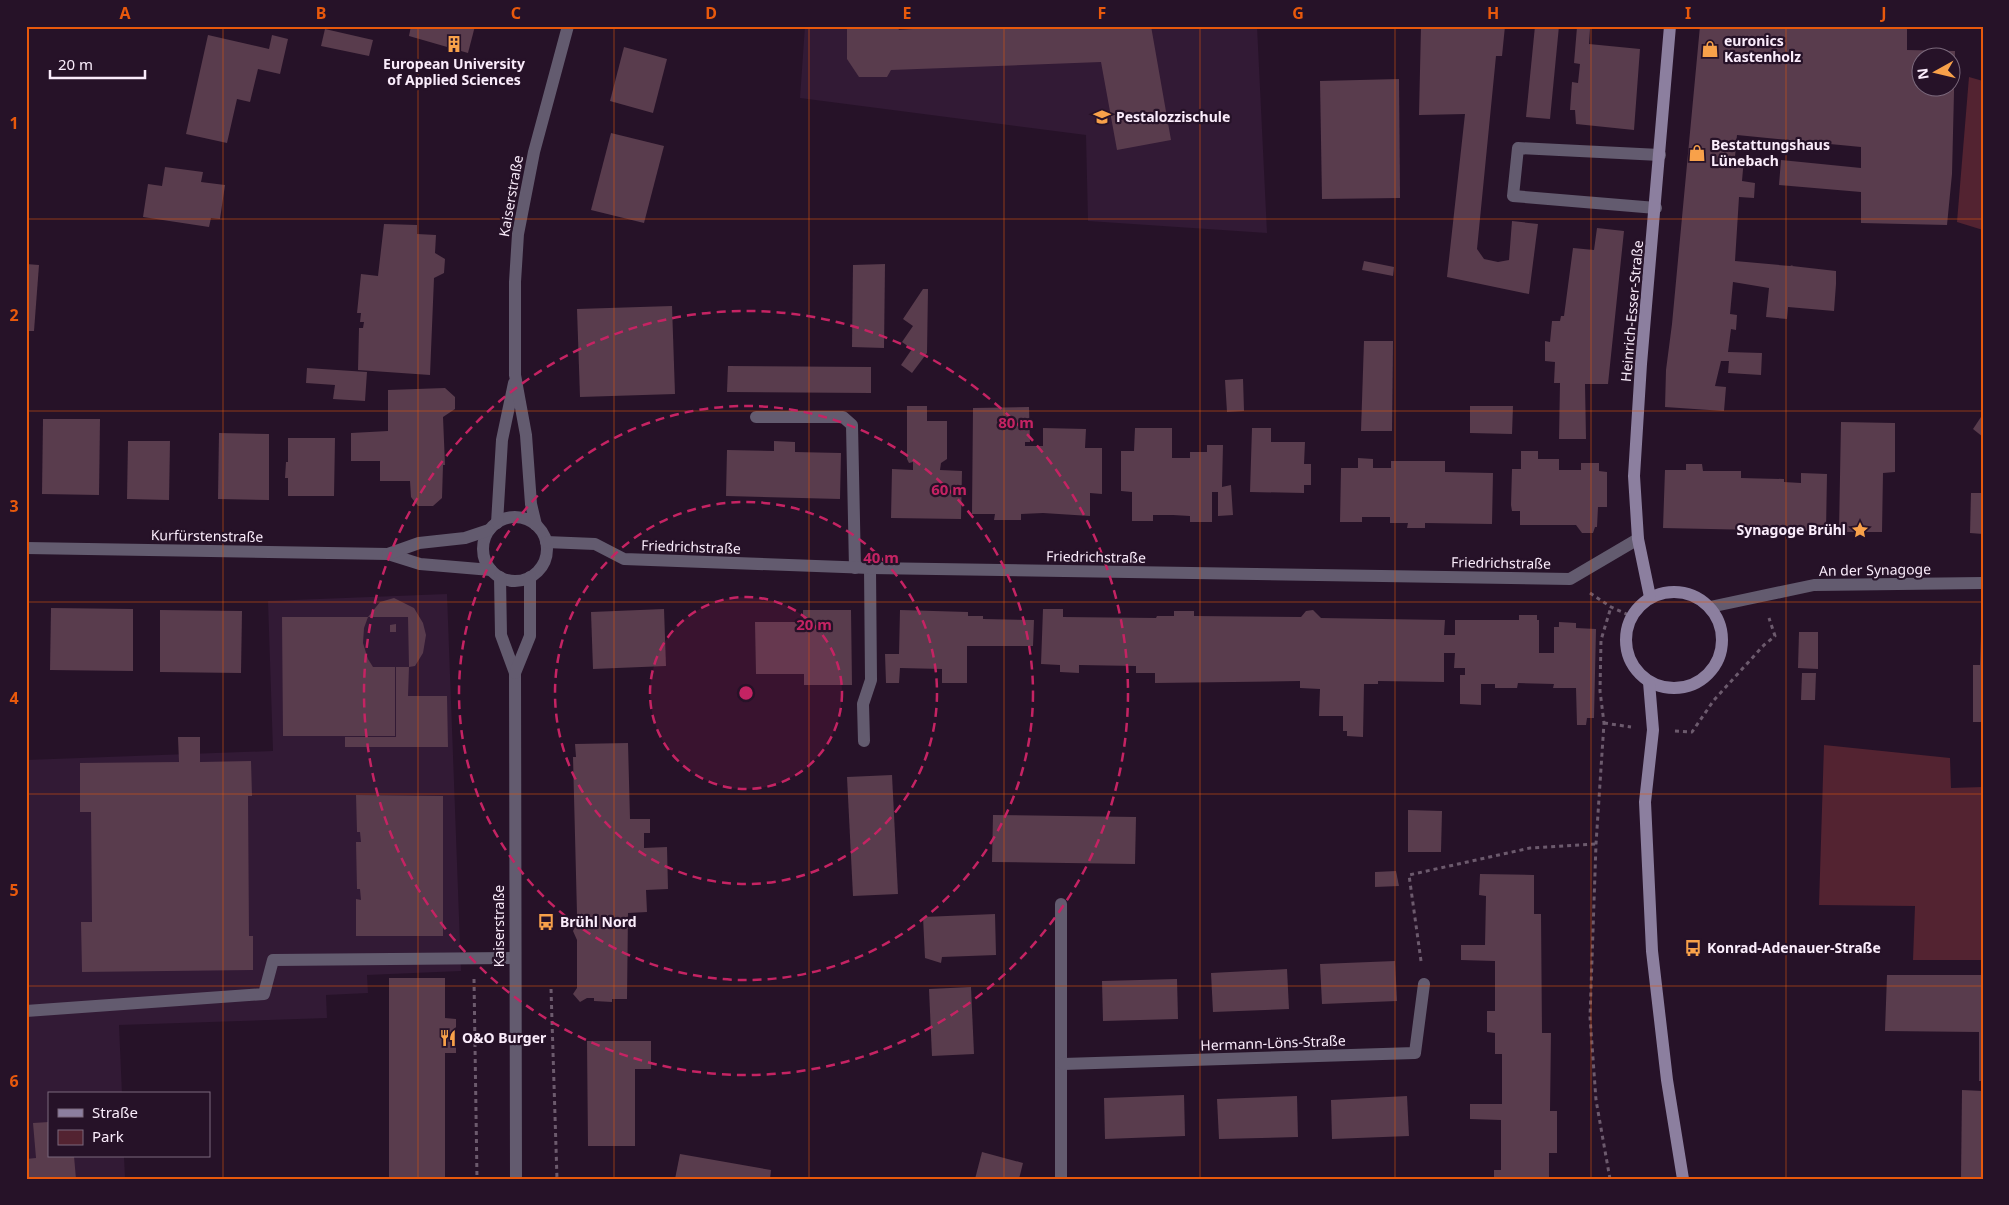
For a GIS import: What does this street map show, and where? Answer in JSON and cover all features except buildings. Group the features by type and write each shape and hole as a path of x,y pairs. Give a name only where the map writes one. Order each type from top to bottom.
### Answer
{"main road":[{"name":"Heinrich-Esser-Straße","path":"1650,597 1638,539 1634,476 1641,364 1656,208 1670,26"},
{"path":"1671,590 1692,594 1710,607 1719,621 1722,638 1721,653 1713,669 1698,682 1686,687 1668,688 1649,682 1630,663 1625,642 1631,616 1637,607 1650,597 1671,590"},
{"path":"1649,682 1653,730 1645,802 1652,952 1667,1080 1683,1179"}],"street":[{"name":"Kaiserstraße","path":"536,525 531,504 526,436 515,376 515,282 518,234 534,152 568,26"},
{"path":"1656,208 1513,196 1518,148 1660,155"},
{"name":"Kaiserstraße","path":"493,527 502,440 515,376"},
{"path":"756,417 844,418 852,425 856,568"},
{"path":"516,517 536,525 546,542 544,562 530,577 510,581 495,574 486,561 484,551 484,540 493,527 506,518 516,517"},
{"name":"Kurfürstenstraße","path":"388,554 419,543 464,538 493,527"},
{"name":"Friedrichstraße","path":"546,542 595,544 624,559 856,568 1570,579 1638,539"},
{"name":"Kurfürstenstraße","path":"26,548 388,554 420,564 495,574"},
{"path":"864,741 863,704 871,680 870,568"},
{"name":"Kaiserstraße","path":"495,574 501,635 515,673 514,958 516,1179"},
{"name":"Kaiserstraße","path":"515,673 530,636 530,577"},
{"name":"An der Synagoge","path":"1710,607 1762,598 1814,585 1983,583"},
{"path":"1061,904 1062,1179"},
{"path":"26,1011 264,994 272,960 514,958"},
{"name":"Hermann-Löns-Straße","path":"1063,1064 1415,1053 1424,984"}],"path":[{"path":"1570,579 1611,606 1631,616"},
{"path":"1604,723 1653,730 1692,732 1714,700 1764,645 1775,636 1762,598"},
{"path":"1610,1179 1596,1100 1590,1017 1596,844 1604,723 1600,691 1601,640 1611,606"},
{"path":"1424,984 1409,875 1530,848 1596,844"},
{"path":"474,958 477,1179"},
{"path":"551,989 557,1179"}],"shaded area":[{"name":"Pestalozzischule","path":"805,26 1257,26 1267,233 1088,221 1086,135 800,98"},
{"path":"447,594 461,971 367,975 368,993 326,995 327,1018 119,1025 122,1092 48,1092 48,1158 124,1158 125,1179 26,1179 26,760 273,751 268,601"}],"green space":[{"path":"1969,77 1983,81 1983,230 1957,222"},
{"path":"1824,745 1950,758 1951,788 1983,787 1983,960 1913,960 1915,906 1819,905"}],"place":[{"name":"European University of Applied Sciences","path":"454,44"},
{"name":"euronics Kastenholz","path":"1710,49"},
{"name":"Pestalozzischule","path":"1102,117"},
{"name":"Bestattungshaus Lünebach","path":"1697,153"},
{"name":"Synagoge Brühl","path":"1860,530"},
{"name":"Brühl Nord","path":"546,922"},
{"name":"Konrad-Adenauer-Straße","path":"1693,948"},
{"name":"O&O Burger","path":"448,1038"}]}
